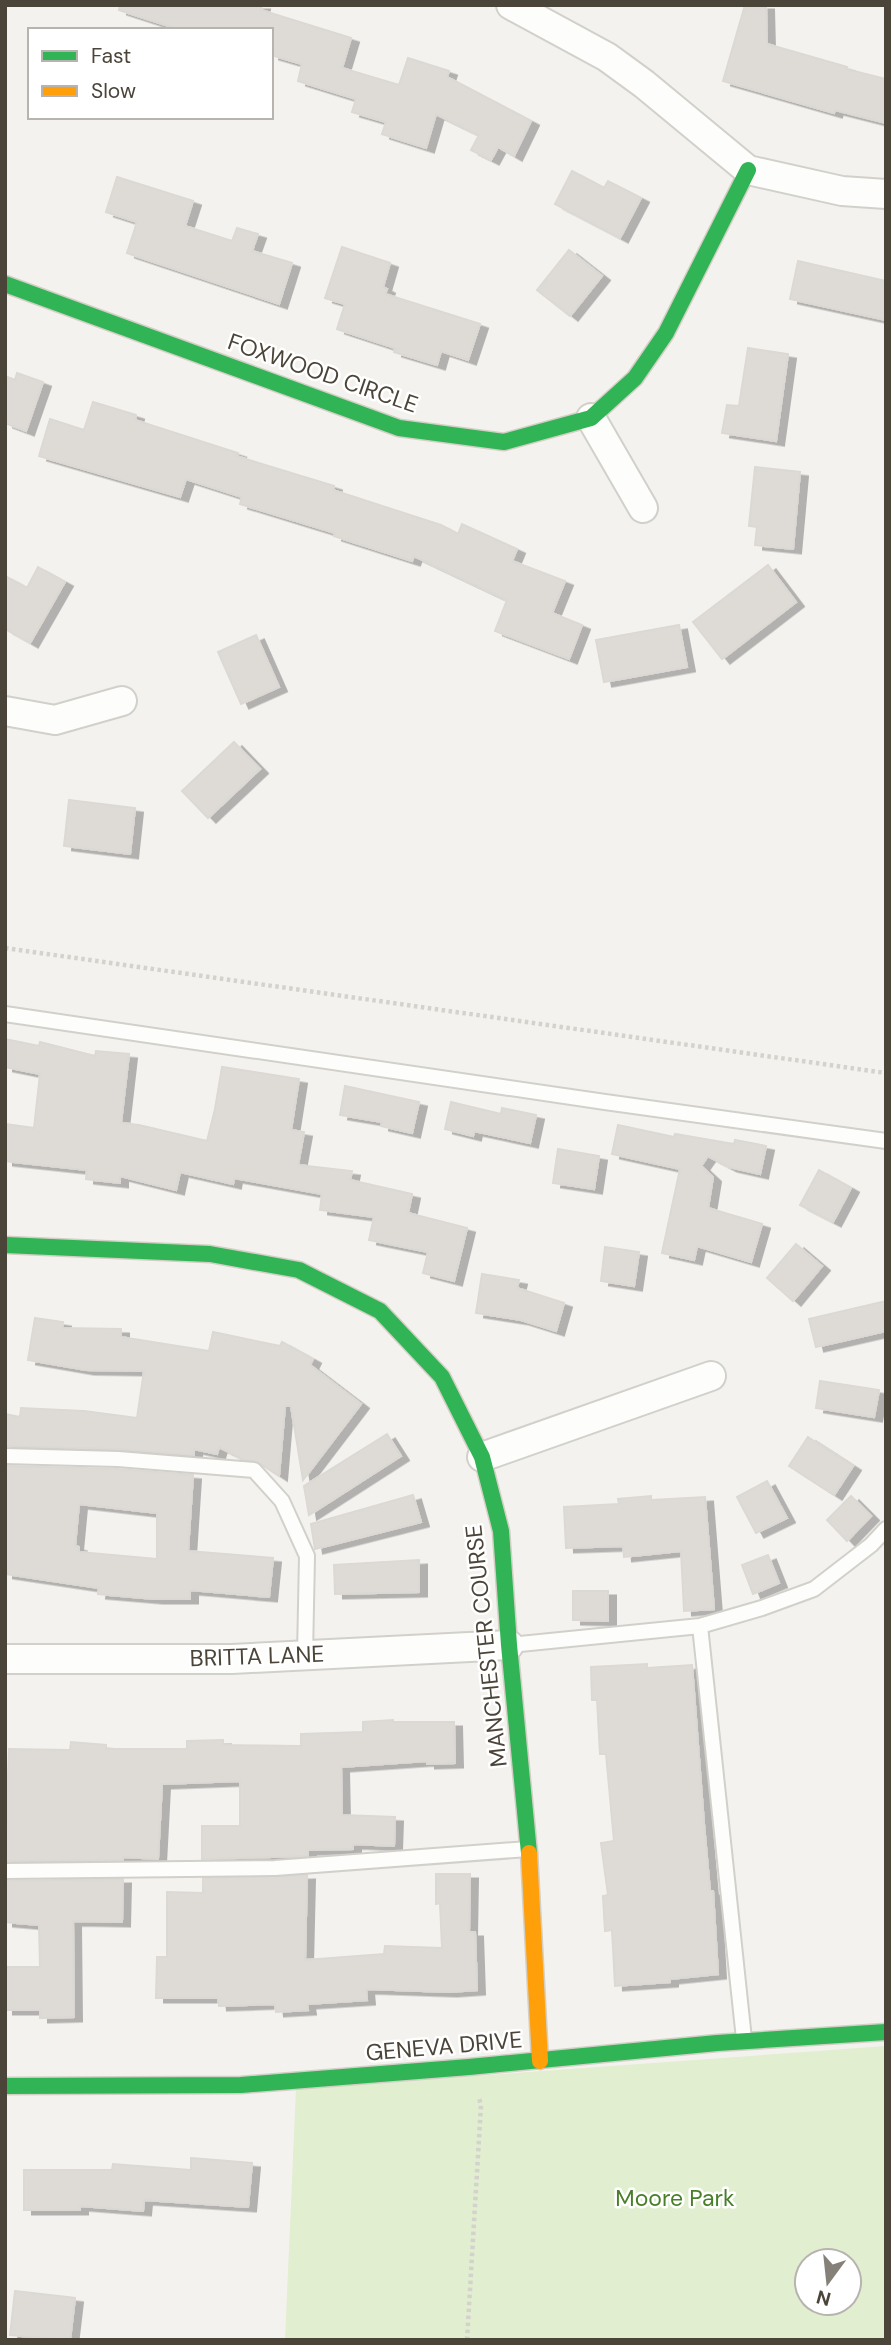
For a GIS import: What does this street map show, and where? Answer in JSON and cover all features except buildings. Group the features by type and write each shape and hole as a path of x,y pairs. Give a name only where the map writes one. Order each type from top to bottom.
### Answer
{"street":[{"path":"511,5 607,57 748,170 842,191 886,194"},
{"name":"FOXWOOD CIRCLE","path":"5,284 399,428 504,442 591,418 635,377 666,334 748,170"},
{"path":"591,418 643,508"},
{"path":"5,711 55,720 122,701"},
{"name":"MANCHESTER COURSE","path":"5,1245 210,1254 299,1270 380,1311 442,1377 482,1458 501,1531 529,1849 540,2061"},
{"path":"482,1458 711,1376"},
{"name":"BRITTA LANE","path":"5,1659 232,1659 509,1645"},
{"name":"GENEVA DRIVE","path":"5,2086 241,2085 540,2061 744,2041 886,2032"}],"lane":[{"path":"5,1014 886,1141"},
{"path":"5,1456 118,1459 254,1470 282,1501 307,1556 304,1656"},
{"path":"509,1645 700,1626 762,1608 814,1588 871,1545 886,1528"},
{"path":"700,1626 744,2041"},
{"path":"5,1871 275,1868 529,1849"}],"path":[{"path":"5,947 886,1073"},
{"path":"467,2340 481,2105 469,2067"}],"green space":[{"name":"Moore Park","path":"886,2046 886,2340 285,2340 296,2089"}],"traffic: fast":[{"path":"5,284 399,428 504,442 591,418 635,378 666,333 748,170"},
{"path":"5,1245 210,1254 299,1270 380,1311 442,1377 482,1457 501,1531 529,1853"},
{"path":"5,2086 241,2085 469,2067 717,2043 886,2032"}],"traffic: slow":[{"path":"529,1853 540,2061"}]}
